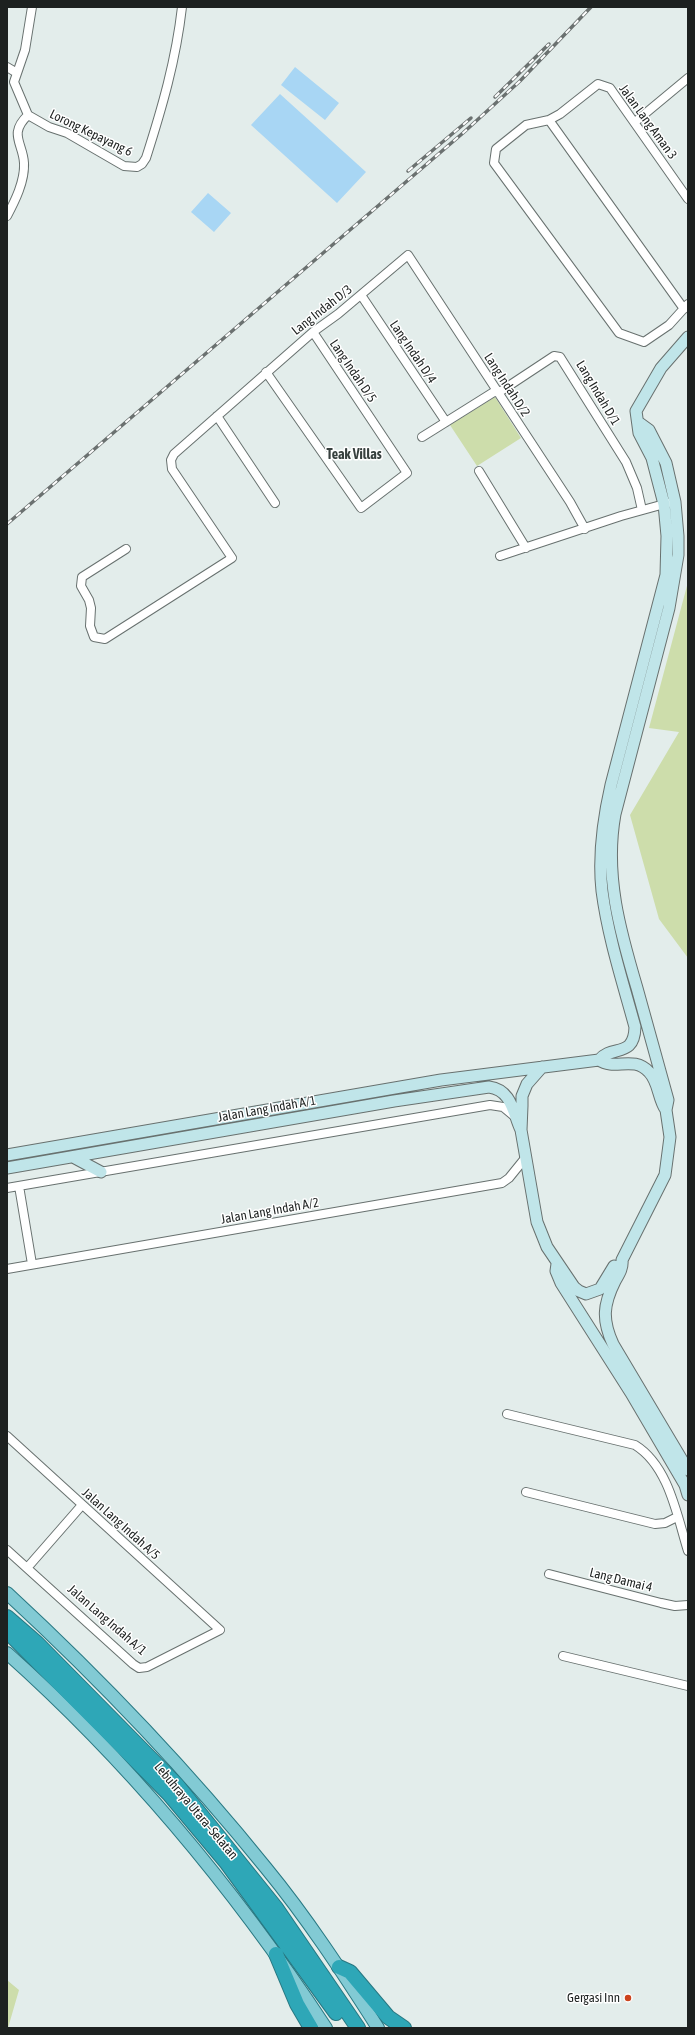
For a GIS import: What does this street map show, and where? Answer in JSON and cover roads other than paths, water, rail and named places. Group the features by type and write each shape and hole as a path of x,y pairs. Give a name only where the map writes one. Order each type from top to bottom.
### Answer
{"highway":[{"name":"Lebuhraya Utara–Selatan","path":"7,1617 37,1643 177,1785 276,1908 358,2028"},
{"name":"Lebuhraya Utara–Selatan","path":"7,1631 169,1794 226,1862 346,2028"},
{"path":"276,1954 298,2004 312,2028"},
{"path":"339,1967 350,1972 388,2018 404,2028"}],"main road":[{"path":"7,1594 63,1645 168,1753 266,1868 339,1967 378,2028"},
{"path":"7,1652 35,1678 138,1785 217,1877 276,1954 326,2028"}],"street":[{"path":"7,216 23,176 24,163 17,136 22,121 28,115 14,82 25,50 32,7"},
{"name":"Lorong Kepayang 6","path":"28,115 49,127 67,133 124,166 137,167 142,164 146,158 164,104 176,50 182,7"},
{"path":"7,67 17,73"},
{"path":"635,122 687,82"},
{"name":"Jalan Lang Aman 3","path":"549,120 560,114 598,84 610,88 688,199"},
{"path":"549,120 686,306 669,325 644,342 619,333 494,164 496,149 526,125 549,120"},
{"name":"Lang Indah D/3","path":"126,549 82,577 81,586 89,600 91,608 90,626 94,638 105,639 232,558 172,469 171,460 174,454 313,332 408,255"},
{"name":"Lang Indah D/2","path":"408,255 570,502 585,529"},
{"name":"Lang Indah D/4","path":"360,295 446,422"},
{"name":"Lang Indah D/5","path":"266,372 286,398 361,508 408,473 313,332"},
{"path":"688,337 661,368 636,411 639,433 652,458 670,503 678,536 676,577 615,814 611,866 617,916 668,1100 666,1110 670,1137 665,1175 622,1260 622,1266 607,1300 604,1316 606,1326 618,1353 688,1470"},
{"name":"Lang Indah D/1","path":"497,392 554,356 560,356 626,462 636,488 642,510"},
{"path":"422,437 497,392"},
{"path":"217,416 275,503"},
{"path":"479,471 526,548"},
{"path":"500,556 642,510 670,503"},
{"path":"599,1060 604,1054 623,1050 628,1047 634,1039 635,1033 606,913 602,890 601,841 603,820 611,786 665,580 670,503"},
{"path":"7,1154 441,1080 599,1060 611,1064 635,1064 646,1070 654,1078 661,1103 666,1110"},
{"path":"542,1067 527,1084 523,1092 522,1130 540,1231 557,1264 563,1268 576,1289 586,1294 600,1289 615,1264 622,1260"},
{"name":"Jalan Lang Indah A/1","path":"7,1168 394,1101 489,1087 499,1090 509,1099 522,1130"},
{"name":"Jalan Lang Indah A/1","path":"7,1188 490,1105 503,1107 516,1118"},
{"path":"73,1157 101,1172"},
{"name":"Jalan Lang Indah A/2","path":"7,1269 502,1183 509,1178 526,1157"},
{"path":"19,1186 32,1264"},
{"path":"557,1264 556,1271 561,1283 638,1405 685,1485 688,1495"},
{"path":"507,1414 635,1445 644,1451 665,1481 688,1551"},
{"name":"Jalan Lang Indah A/5","path":"7,1436 220,1630"},
{"path":"526,1492 655,1524 665,1523 677,1517"},
{"path":"27,1568 82,1505"},
{"name":"Jalan Lang Indah A/1","path":"7,1550 139,1668 147,1667 220,1630"},
{"name":"Lang Damai 4","path":"549,1574 675,1606 688,1605"},
{"path":"562,1656 688,1686"}],"water":[{"path":"295,67 339,103 325,120 281,85"},
{"path":"280,94 366,172 337,203 251,125"},
{"path":"208,193 231,213 214,232 191,212"}],"railway":[{"path":"7,524 463,133 520,81 591,7"},
{"path":"495,97 549,44"},
{"path":"408,171 471,118"}],"place":[{"name":"Gergasi Inn","path":"628,1998"}],"district":[{"name":"Teak Villas","path":"354,455"}]}
